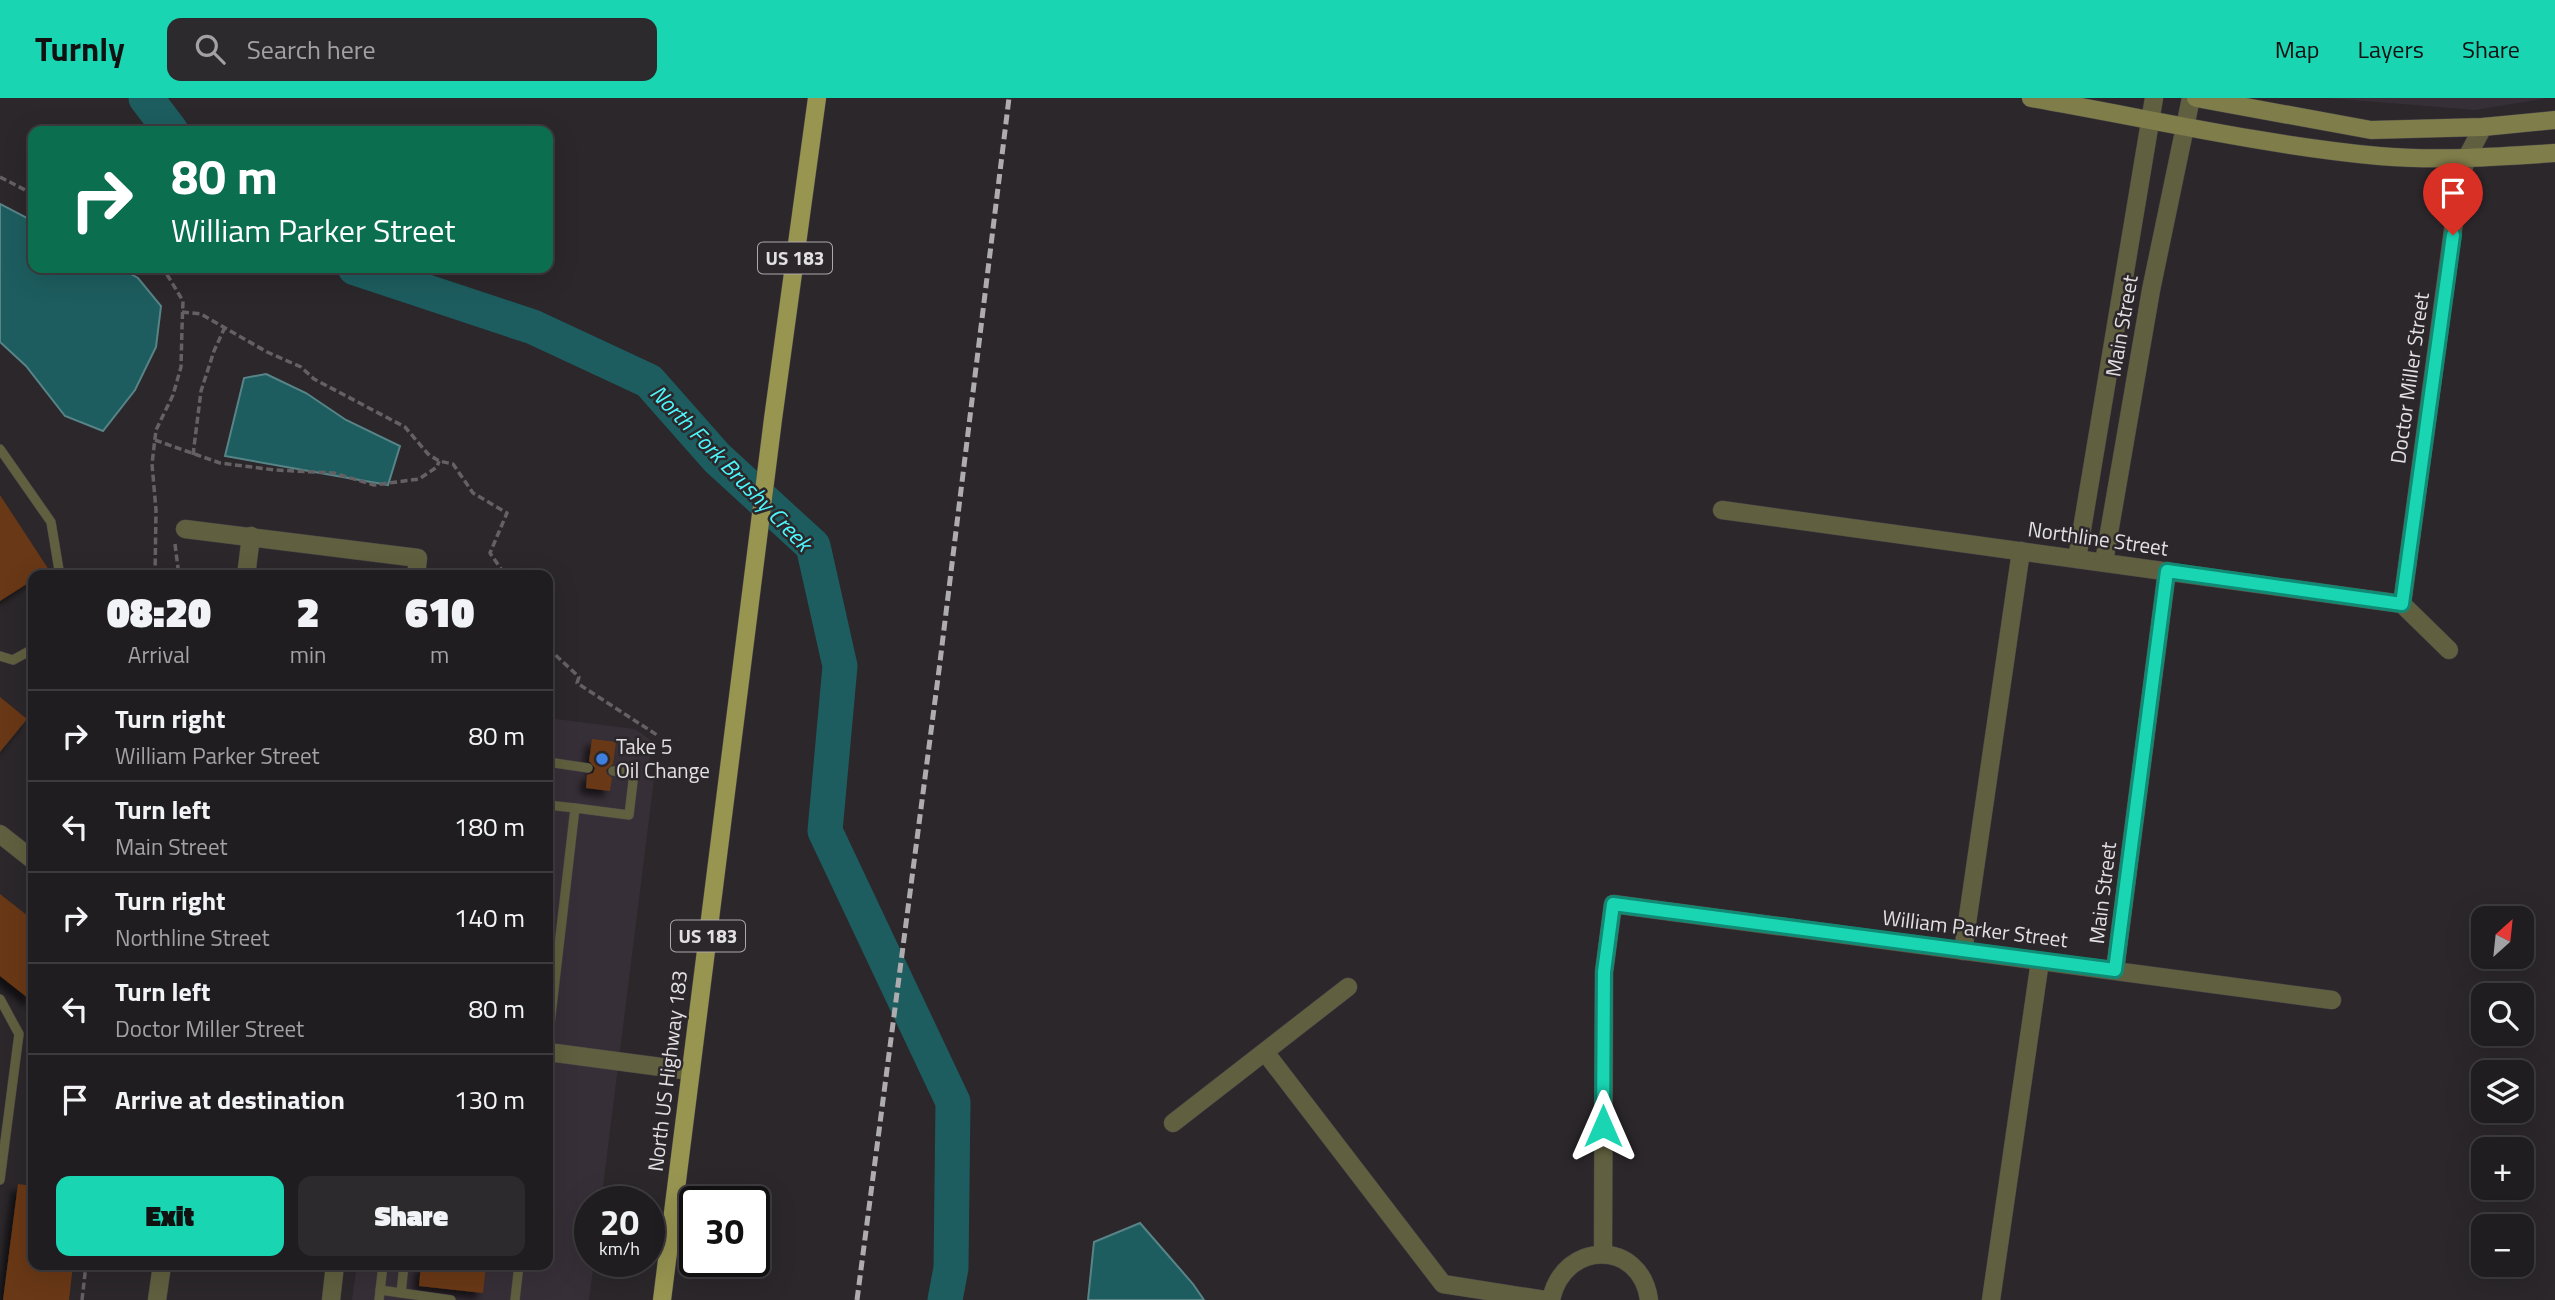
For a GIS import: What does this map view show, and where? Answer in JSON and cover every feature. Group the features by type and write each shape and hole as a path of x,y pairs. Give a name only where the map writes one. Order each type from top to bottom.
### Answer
{"main road":[{"name":"North US Highway 183","path":"662,1300 773,419 817,98"}],"street":[{"path":"2031,98 2320,150 2382,156 2466,159 2555,153"},
{"name":"Main Street","path":"2077,559 2154,98"},
{"path":"2193,98 2371,130 2483,127 2555,120"},
{"name":"Main Street","path":"2104,562 2151,290 2184,126 2193,98"},
{"name":"Doctor Miller Street","path":"2402,604 2459,186 2466,159 2483,127"},
{"name":"Northline Street","path":"1722,510 2402,604"},
{"path":"180,533 251,536 418,558 417,570"},
{"path":"247,570 251,536"},
{"path":"1963,951 2021,551"},
{"name":"Main Street","path":"2115,970 2167,571"},
{"path":"2402,604 2449,650"},
{"path":"0,834 28,856"},
{"name":"William Parker Street","path":"1603,1254 1604,972 1613,904 2332,1000"},
{"path":"1991,1300 2039,961"},
{"path":"1173,1123 1348,987"},
{"path":"1265,1052 1443,1284 1545,1300"},
{"path":"553,1053 691,1071"},
{"path":"1551,1300 1554,1286 1562,1272 1574,1262 1603,1254 1620,1258 1634,1268 1644,1281 1649,1300"},
{"path":"157,1300 161,1270"},
{"path":"331,1300 334,1270"}],"lane":[{"path":"0,449 51,522 59,570"},
{"path":"0,656 13,660 28,652"},
{"path":"553,763 588,768"},
{"path":"553,806 629,815 634,774 613,771"},
{"path":"553,974 575,808"},
{"path":"0,999 19,1034 0,1180"},
{"path":"382,1270 380,1295 401,1293 451,1300"},
{"path":"401,1293 403,1270"},
{"path":"515,1300 518,1270"}],"path":[{"path":"0,177 28,191"},
{"path":"155,570 156,526 152,464 156,430 173,395 181,366 183,301 166,273"},
{"path":"182,312 201,314 267,352 301,367 314,379 405,426 428,454 439,461 453,464 473,493 507,513 490,554 502,570"},
{"path":"193,455 201,391 225,327"},
{"path":"155,440 220,463 334,474 374,485 419,479 437,467 439,461"},
{"path":"156,526 162,525"},
{"path":"178,570 174,554 180,533"},
{"path":"553,653 579,677 577,683 657,735"},
{"path":"82,1300 85,1270"}],"shaded area":[{"path":"2327,98 2548,98 2475,110"},
{"path":"553,719 635,729 652,741 648,772 654,779 603,1186 574,1186 574,1277 592,1277 589,1300 352,1300 356,1270 553,1270"}],"water":[{"path":"0,204 28,218 28,273 129,273 138,278 161,306 156,347 135,390 103,431 65,416 26,366 0,342"},
{"path":"266,374 306,393 346,420 400,446 388,485 225,456 244,378"},
{"path":"1140,1223 1204,1300 1088,1300 1094,1242"}],"building":[{"path":"0,495 49,570 28,570 28,583 0,601"},
{"path":"0,697 27,719 0,752"},
{"name":"Take 5 Oil Change","path":"592,739 616,742 613,764 606,770 612,778 610,791 586,788 587,775 593,773 595,768 589,761"},
{"path":"0,894 28,916 28,998 0,976"},
{"path":"18,1184 28,1185 28,1270 72,1270 69,1300 3,1300"},
{"path":"421,1270 485,1270 483,1293 419,1286"}],"waterway":[{"name":"North Fork Brushy Creek","path":"146,98 167,126"},
{"name":"North Fork Brushy Creek","path":"370,273 533,327 649,381 717,458 813,546 840,666 825,831 953,1102 951,1268 945,1300"}],"railway":[{"path":"857,1300 939,670 1009,98"}],"place":[{"name":"Take 5 Oil Change","path":"602,759"}],"route":[{"path":"1603,1126 1604,972 1613,904 2115,970 2167,571 2402,604 2453,235"}]}
